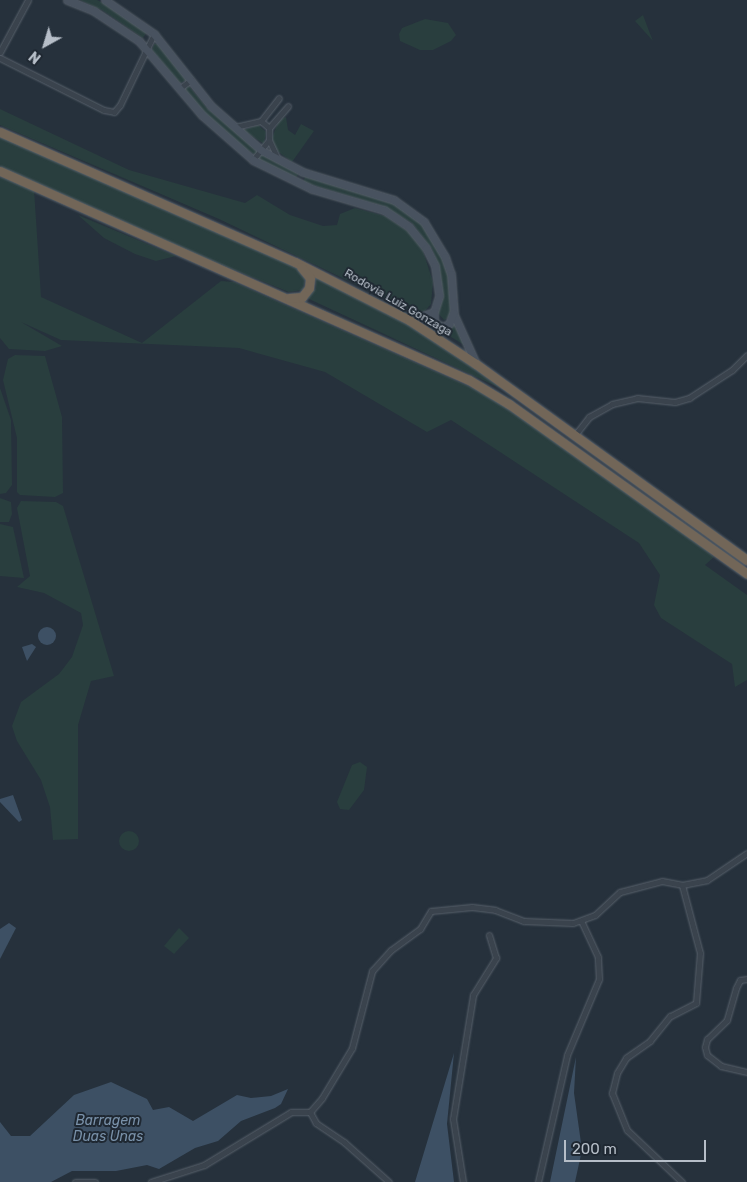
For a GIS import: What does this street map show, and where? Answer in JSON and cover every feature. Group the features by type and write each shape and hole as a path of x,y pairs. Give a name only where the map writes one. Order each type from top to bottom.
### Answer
{"highway":[{"name":"Rodovia Luiz Gonzaga","path":"0,132 295,262 409,320 476,364 747,560"},
{"path":"0,170 279,294 487,390 747,574"},
{"path":"279,294 297,299 309,288 307,273 295,262"}],"main road":[{"path":"67,0 113,21 146,47 219,131 253,160 297,183 384,210 409,227 426,248 435,266 439,296 434,312 434,322 442,327 449,324 453,310"},
{"path":"105,0 154,34 191,80 233,127 261,150 303,172 375,192 411,210 436,238 445,257 453,310 476,364"},
{"path":"409,320 434,312"}],"street":[{"path":"0,52 28,0"},
{"path":"0,58 104,110 114,112 120,105 146,47 154,34"},
{"path":"180,88 191,80"},
{"path":"233,127 261,122 279,98"},
{"path":"275,104 284,111"},
{"path":"281,160 272,151 269,140 270,128 288,106"},
{"path":"261,122 270,128"},
{"path":"253,160 269,140"},
{"path":"297,183 303,172"},
{"path":"575,436 589,417 612,404 637,398 675,402 689,398 732,370 747,355"},
{"path":"151,1182 204,1165 291,1112 310,1112 322,1098 352,1048 372,971 391,950 420,930 431,911 472,907 495,910 524,921 564,924 581,921 596,915 624,890 662,880 682,885 710,879 747,853"},
{"path":"682,885 700,953 696,1003 670,1016 650,1041 626,1058 617,1073 612,1093 627,1130 682,1182"},
{"path":"538,1182 567,1055 576,1027 599,979 598,957 581,921"},
{"path":"463,1182 453,1119 473,996 496,958 489,935"},
{"path":"747,979 740,980 727,1020 707,1040 704,1047 707,1055 720,1066 747,1072"},
{"path":"310,1112 316,1123 344,1142 389,1182"},
{"path":"75,1182 95,1182"}],"green space":[{"path":"80,0 97,0 112,7 147,32 143,38 102,10"},
{"path":"643,15 649,31 653,41 635,21"},
{"path":"425,19 448,23 456,35 451,41 433,50 420,50 400,41 399,34 402,28"},
{"path":"154,44 158,44 187,80 180,83 152,50"},
{"path":"188,85 208,109 259,151 255,155 223,133 184,90"},
{"path":"0,109 129,170 245,203 257,195 290,215 323,226 337,225 340,214 355,208 385,216 409,232 422,248 433,282 431,304 425,311 416,313 219,219 0,125"},
{"path":"286,117 288,130 295,135 301,124 314,131 292,162 276,150 272,138 279,120"},
{"path":"258,125 266,132 264,144 243,130"},
{"path":"0,132 299,267 306,274 303,290 289,292 34,189 41,297 142,343 221,281 234,282 488,395 699,543 714,557 705,565 747,595 747,680 735,687 732,664 661,618 654,605 660,575 639,543 451,420 427,432 325,372 239,348 61,340 21,322 62,346 45,351 9,349 0,338 0,177 29,187 0,171"},
{"path":"262,152 299,173 295,179 257,159"},
{"path":"306,175 392,200 422,223 445,259 452,292 450,317 444,320 437,312 443,298 438,264 432,249 412,223 383,206 303,182"},
{"path":"78,215 176,256 156,261 135,254 104,238"},
{"path":"315,274 408,322 517,396 307,298 316,288"},
{"path":"432,315 441,329 454,315 466,346 423,320"},
{"path":"15,355 45,356 62,417 63,493 55,497 20,495 17,492 17,438 3,380 8,359"},
{"path":"0,388 11,420 12,485 6,493 0,494"},
{"path":"0,498 11,502 12,514 9,522 0,522"},
{"path":"21,501 56,502 63,506 114,676 91,681 78,725 78,839 53,840 50,807 41,780 17,741 12,726 21,702 59,674 72,657 83,625 81,613 44,593 17,587 30,576 17,508"},
{"path":"0,524 13,527 24,578 0,576"},
{"path":"360,762 367,767 364,790 349,810 340,809 337,802 352,765"},
{"path":"125,831 133,831 139,837 139,845 133,851 125,851 119,845 119,837"},
{"path":"179,928 189,938 174,954 164,946"}],"water":[{"path":"47,627 53,630 56,636 53,642 47,645 41,642 38,636 41,630"},
{"path":"32,644 36,647 27,661 22,647"},
{"path":"13,795 22,820 19,822 0,802 0,799"},
{"path":"9,923 16,928 0,959 0,929"},
{"path":"454,1053 447,1124 454,1182 415,1182"},
{"path":"576,1057 574,1093 582,1150 575,1182 550,1182"},
{"name":"Barragem Duas Unas","path":"111,1082 147,1099 153,1110 169,1107 193,1121 237,1095 251,1098 271,1096 288,1089 281,1104 275,1108 241,1121 218,1141 195,1148 159,1169 147,1165 116,1171 72,1171 51,1182 0,1182 0,1122 11,1136 30,1136 74,1095"}]}
